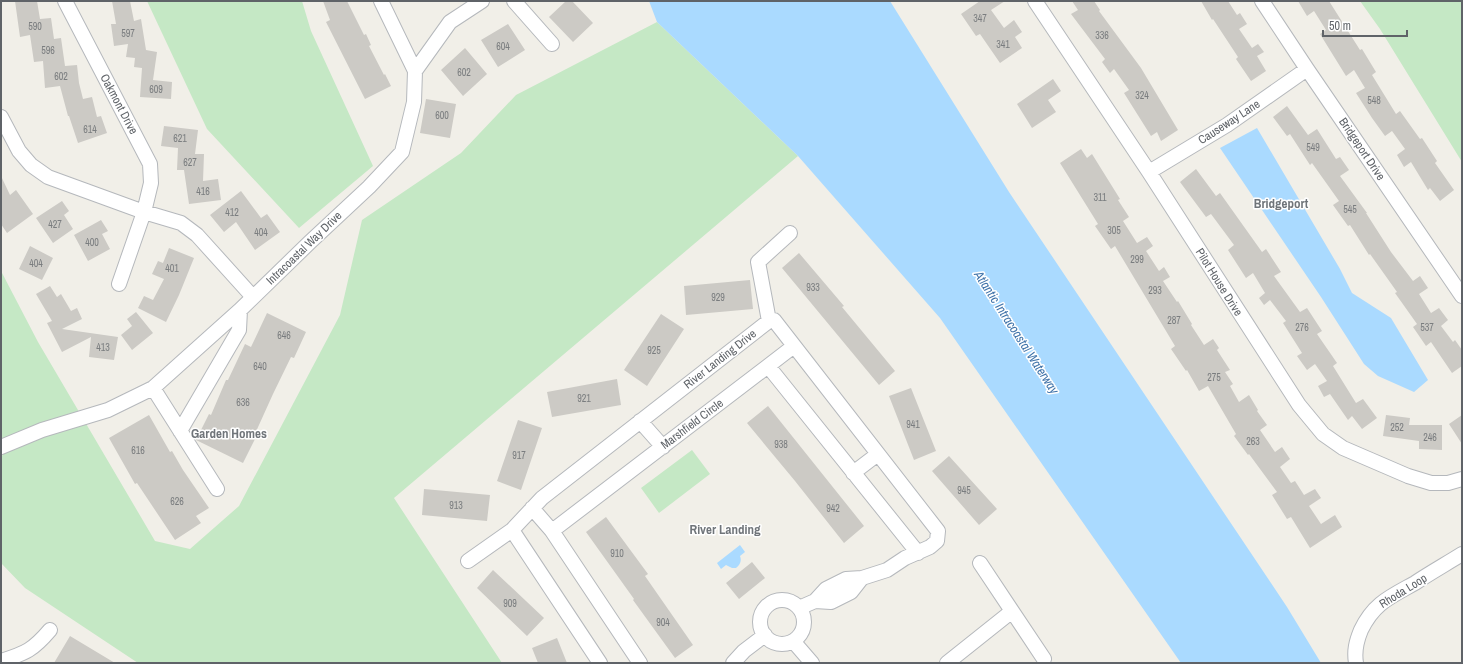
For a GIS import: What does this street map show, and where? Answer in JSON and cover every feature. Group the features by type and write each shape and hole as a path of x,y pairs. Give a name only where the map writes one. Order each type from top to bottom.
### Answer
{"street":[{"name":"Oakmont Drive","path":"65,1 150,164 151,183 144,212 119,284"},
{"path":"382,1 415,71 450,22 482,1"},
{"path":"514,1 552,44"},
{"name":"Pilot House Drive","path":"1035,1 1149,172 1299,405 1323,434 1343,448 1431,483 1448,483 1462,479"},
{"name":"Bridgeport Drive","path":"1262,1 1462,296"},
{"name":"Causeway Lane","path":"1149,172 1227,125 1307,69"},
{"name":"Intracoastal Way Drive","path":"1,447 42,430 108,410 152,388 240,310 369,187 402,152 414,102 415,71"},
{"path":"1,117 19,151 31,165 48,177 144,212 181,223 197,235 253,297"},
{"path":"769,321 758,262 790,233"},
{"path":"180,431 239,330 240,310"},
{"name":"River Landing Drive","path":"468,561 512,530 542,498 769,321 774,320 938,531 937,541 918,554 905,558 887,570 862,578 846,579 826,589 815,601 799,608"},
{"name":"Marshfield Circle","path":"552,531 794,346"},
{"path":"768,366 918,554"},
{"path":"152,388 217,490"},
{"path":"640,421 663,447"},
{"path":"853,473 878,454"},
{"path":"532,508 552,531 640,663"},
{"path":"512,530 600,663"},
{"name":"Rhoda Loop","path":"1356,663 1356,644 1367,618 1372,611 1387,599 1462,554"},
{"path":"980,563 1044,659"},
{"path":"783,600 788,601 799,608 804,619 804,626 802,632 794,641 781,644 775,643 765,635 762,630 761,618 763,612 771,603 783,600"},
{"path":"947,663 1012,612"},
{"path":"1,661 24,653 38,645 50,630"},
{"path":"733,663 744,651 765,635"},
{"path":"794,641 812,663"}],"green space":[{"path":"147,1 302,1 311,31 373,166 299,228 207,129"},
{"path":"1360,1 1462,1 1462,162 1380,29"},
{"path":"657,22 798,156 394,498 502,663 138,663 25,588 1,563 1,458 4,452 1,445 1,271 38,342 155,541 190,549 239,506 340,315 362,220 461,153 516,95"},
{"path":"692,450 710,474 659,513 641,488"}],"water":[{"name":"Atlantic Intracoastal Waterway","path":"649,1 890,1 1009,192 1287,607 1321,663 1181,663 940,318 798,156 657,22"},
{"path":"1257,128 1340,269 1352,293 1391,318 1428,380 1414,392 1378,376 1364,364 1321,297 1220,148"},
{"path":"740,545 745,552 740,556 741,561 739,566 732,568 726,565 721,569 717,563"}],"building":[{"path":"15,1 37,1 40,19 51,18 54,39 61,38 65,66 77,65 83,99 92,97 97,117 101,116 107,133 78,143 68,116 60,86 45,88 43,61 34,62 30,35 20,37"},
{"path":"112,1 130,1 134,21 141,19 146,50 157,52 153,80 172,82 171,99 140,97 142,68 134,67 135,58 126,57 128,44 114,46 111,24 116,24"},
{"path":"323,1 347,1 364,35 366,34 371,45 369,46 391,86 365,99 326,22 330,20"},
{"path":"566,1 572,1 593,23 573,42 549,17"},
{"path":"980,1 1005,1 991,10 1004,28 1014,20 1022,32 1015,37 1022,48 1000,63 980,34 976,36 961,14"},
{"path":"1072,1 1094,1 1100,10 1099,11 1141,68 1178,130 1161,141 1157,132 1151,136 1124,93 1129,90 1114,69 1110,73 1102,62 1105,59 1071,14 1078,10"},
{"path":"1201,1 1228,1 1237,15 1240,13 1247,24 1239,29 1252,48 1258,44 1264,52 1257,56 1266,71 1251,81 1236,59 1238,57 1213,19 1212,20"},
{"path":"1298,1 1329,1 1376,72 1372,75 1396,114 1400,111 1420,139 1422,138 1437,161 1435,163 1454,190 1440,201 1430,188 1428,190 1411,162 1404,167 1397,155 1405,149 1392,131 1385,136 1356,93 1365,88 1354,70 1346,76 1320,34 1326,30 1314,11 1307,16"},
{"path":"508,24 525,50 498,67 481,40"},
{"path":"465,48 487,74 463,96 441,70"},
{"path":"1053,79 1061,91 1048,100 1056,112 1032,128 1017,104"},
{"path":"426,99 456,104 450,138 420,133"},
{"path":"1287,106 1308,135 1317,129 1336,159 1340,157 1349,170 1340,176 1367,213 1391,252 1413,281 1420,276 1428,288 1419,294 1431,313 1439,308 1448,320 1441,326 1453,342 1455,340 1462,350 1462,366 1452,373 1431,342 1426,346 1413,327 1417,324 1395,293 1397,292 1370,254 1369,255 1350,225 1348,226 1333,205 1339,201 1312,163 1310,165 1290,134 1287,136 1273,117"},
{"path":"164,126 198,130 195,154 204,154 203,181 218,179 221,200 189,204 184,170 177,170 178,148 161,146"},
{"path":"1081,149 1087,158 1092,154 1120,199 1118,200 1129,217 1123,221 1137,243 1147,237 1153,246 1146,251 1159,271 1164,267 1170,277 1163,281 1177,302 1178,301 1204,345 1213,339 1219,348 1217,350 1230,370 1225,372 1233,384 1230,386 1239,402 1249,395 1258,410 1257,411 1267,425 1260,430 1275,452 1282,447 1290,459 1280,467 1291,483 1295,481 1304,495 1315,489 1321,498 1309,506 1321,524 1335,515 1342,527 1310,548 1291,517 1287,519 1272,495 1277,492 1234,436 1236,434 1208,386 1199,391 1187,370 1186,371 1171,349 1175,346 1115,246 1111,249 1095,226 1098,224 1060,163"},
{"path":"1196,169 1216,196 1220,193 1262,252 1266,249 1281,272 1274,276 1300,312 1307,308 1322,331 1317,334 1337,363 1333,366 1356,403 1363,399 1377,418 1362,429 1352,416 1348,420 1330,394 1324,397 1318,386 1327,381 1315,364 1307,370 1297,356 1302,353 1283,323 1286,321 1270,300 1264,305 1259,298 1265,293 1253,273 1246,278 1228,250 1234,245 1211,214 1206,217 1180,182"},
{"path":"1,176 10,195 16,190 33,214 7,233 1,224"},
{"path":"241,191 261,218 267,214 280,232 255,250 236,222 224,232 210,215"},
{"path":"62,201 69,211 64,215 73,229 53,243 36,218"},
{"path":"101,220 108,231 102,234 110,249 88,261 74,235"},
{"path":"30,246 53,258 42,280 19,269"},
{"path":"169,248 194,258 166,322 138,308 144,296 153,300 164,279 152,274 158,261 163,263"},
{"path":"799,253 844,306 842,307 895,371 879,385 782,268"},
{"path":"750,280 753,309 686,315 684,286"},
{"path":"50,286 57,297 61,294 71,311 77,308 82,319 62,329 118,337 114,360 89,357 91,337 62,352 47,323 52,321 36,294"},
{"path":"136,312 153,333 132,350 121,335 132,326 127,319"},
{"path":"267,313 306,332 294,358 291,357 273,394 254,436 256,437 243,463 196,440 209,414 211,415 226,380 228,380 245,344 251,347"},
{"path":"661,314 684,329 647,386 624,370"},
{"path":"617,379 621,405 552,417 547,392"},
{"path":"911,388 936,451 914,460 889,396"},
{"path":"768,406 864,526 844,543 747,423"},
{"path":"149,415 170,452 172,451 209,508 196,516 201,523 175,540 137,483 135,484 109,438"},
{"path":"1386,415 1410,418 1409,425 1442,425 1442,450 1419,449 1419,441 1383,436"},
{"path":"1462,415 1462,444 1449,424"},
{"path":"518,420 542,428 521,490 497,481"},
{"path":"949,456 997,509 979,525 932,471"},
{"path":"424,489 490,495 487,521 422,515"},
{"path":"606,517 648,574 645,576 693,645 675,658 586,532"},
{"path":"752,562 765,578 739,599 726,583"},
{"path":"493,570 544,618 527,636 477,588"},
{"path":"70,636 115,663 54,663"},
{"path":"557,638 567,663 538,663 532,648"}],"district":[{"name":"Bridgeport","path":"1281,203"},
{"name":"Garden Homes","path":"229,433"},
{"name":"River Landing","path":"725,529"}]}
